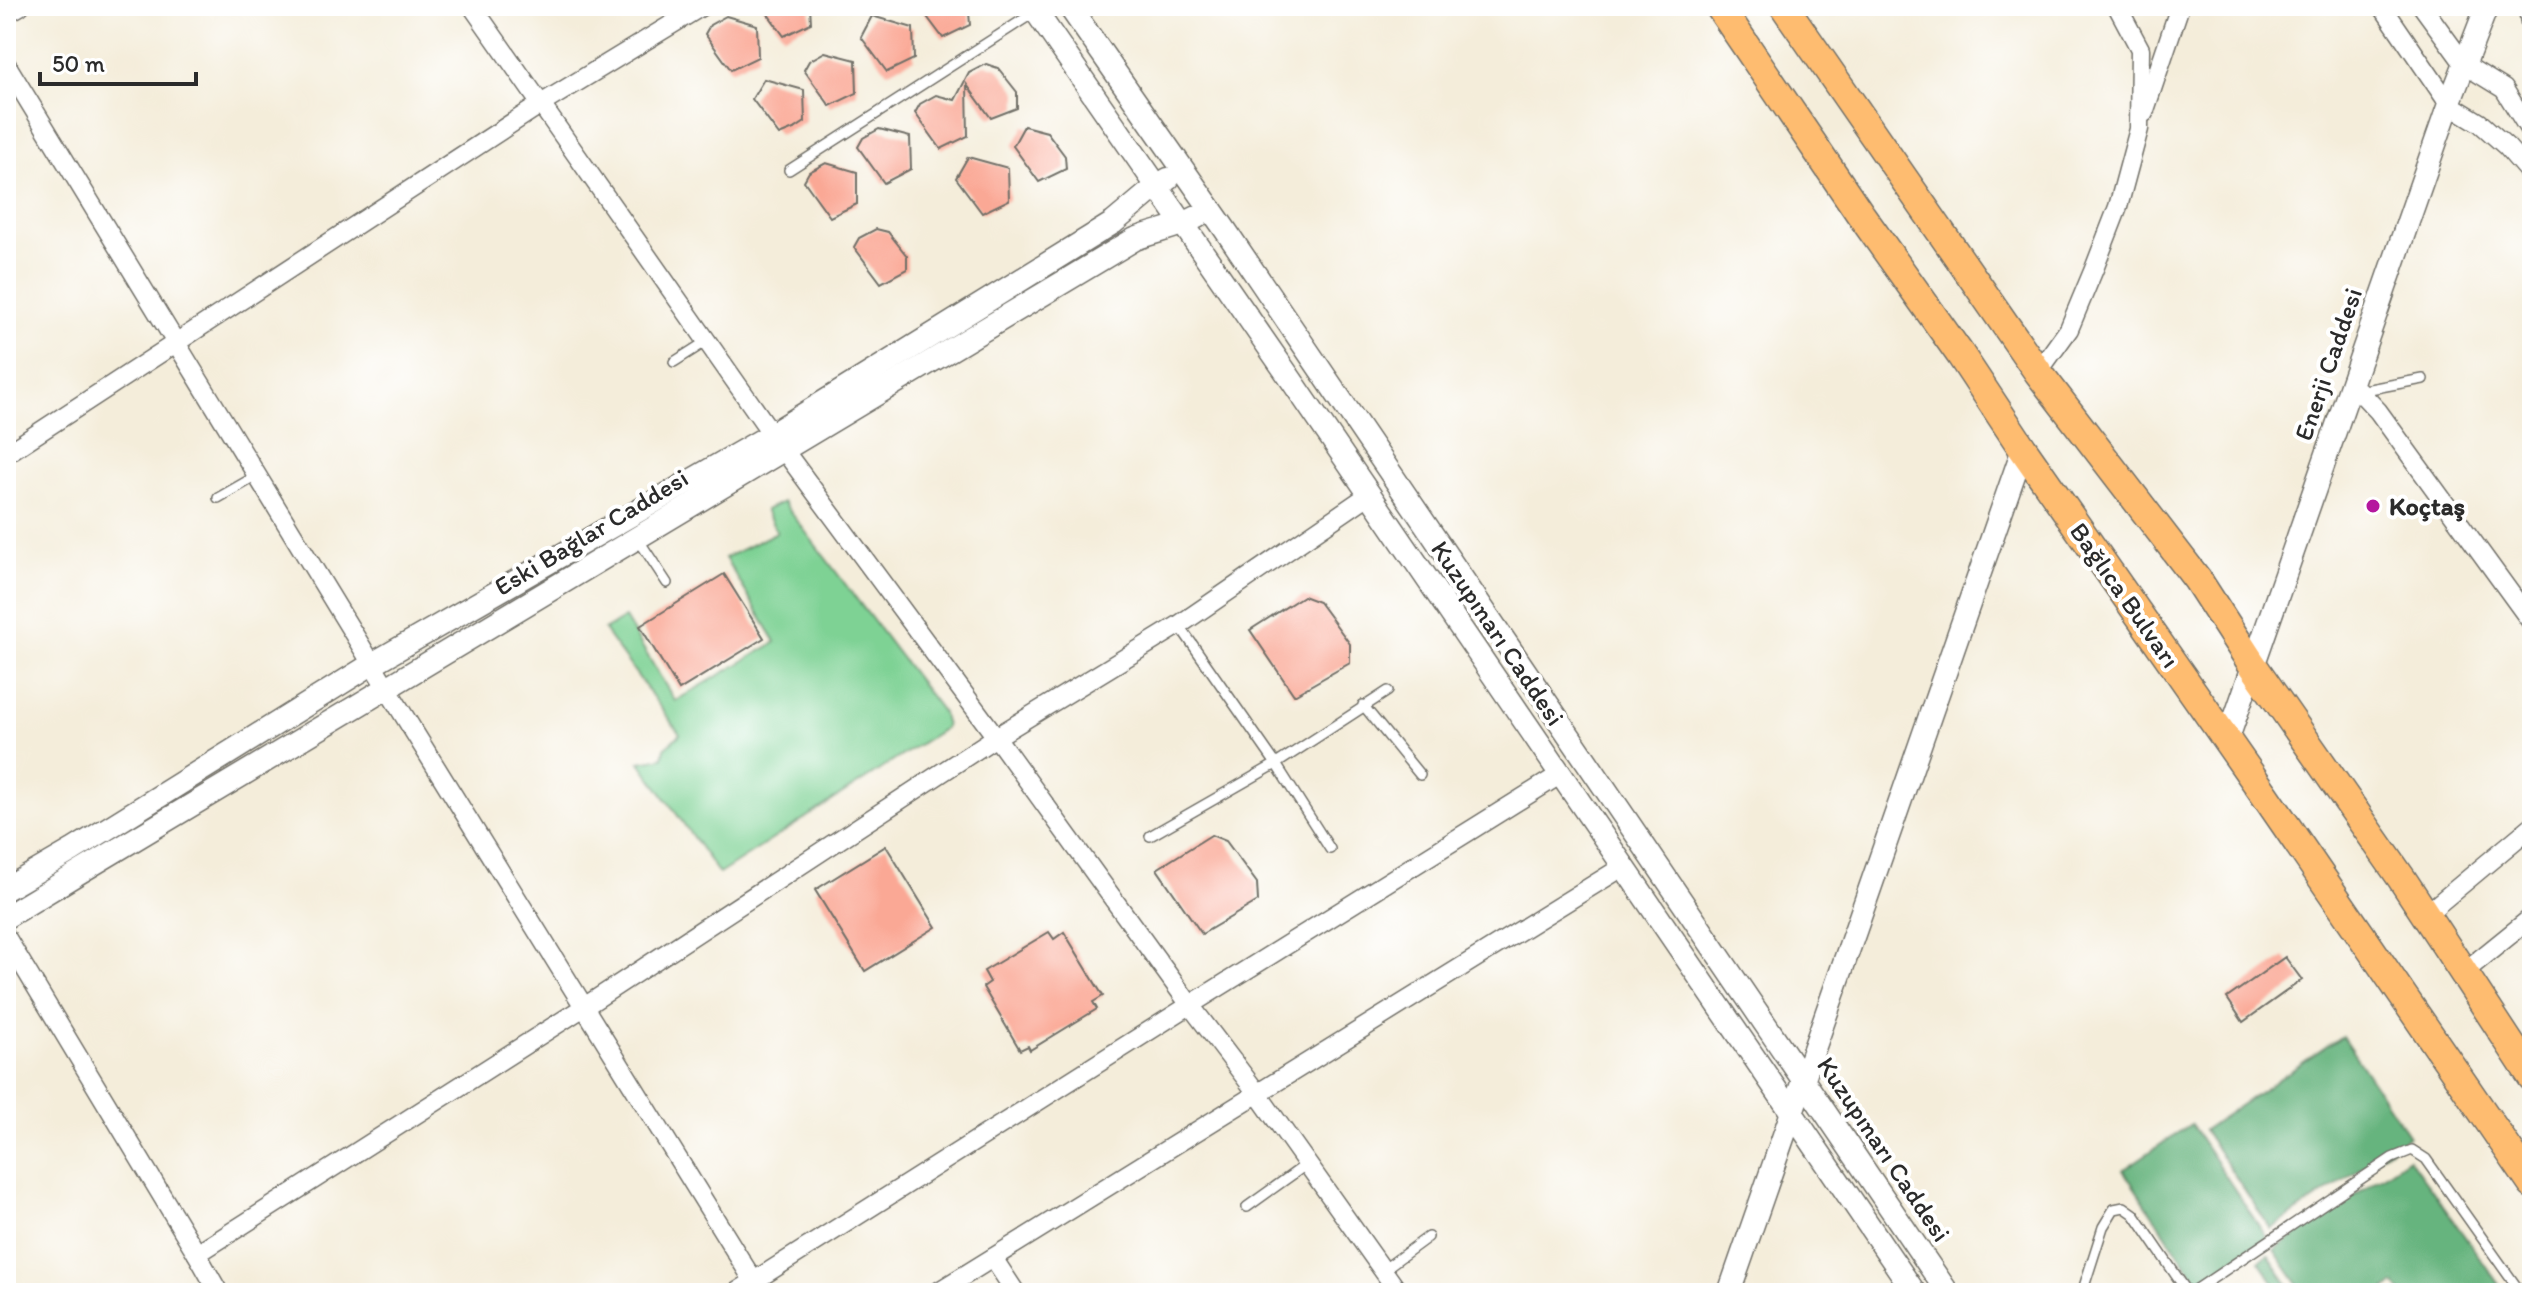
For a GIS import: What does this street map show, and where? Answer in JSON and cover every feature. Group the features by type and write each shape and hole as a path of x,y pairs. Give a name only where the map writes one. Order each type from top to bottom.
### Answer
{"main road":[{"name":"Bağlıca Bulvarı","path":"1719,6 2532,1184"},
{"path":"1784,6 2038,372 2197,579 2532,1077"}],"street":[{"path":"6,14 20,6"},
{"path":"472,6 778,442 1257,1093 1399,1293"},
{"path":"6,454 541,104 702,6"},
{"name":"Kuzupınarı Caddesi","path":"1069,6 1210,208 1948,1293"},
{"path":"2117,6 2140,49 2139,129"},
{"path":"2038,372 2069,329 2094,269 2118,207 2139,129 2180,6"},
{"path":"2382,6 2449,104 2480,123 2507,147 2532,176"},
{"path":"2422,6 2465,65 2504,89 2532,134"},
{"name":"Enerji Caddesi","path":"2227,741 2252,664 2354,389 2449,104 2487,6"},
{"name":"Kuzupınarı Caddesi","path":"1034,9 1370,494 1915,1293"},
{"path":"6,64 372,664 758,1287"},
{"name":"Eski Bağlar Caddesi","path":"6,917 637,536 1113,223 1157,186 1183,170"},
{"name":"Eski Bağlar Caddesi","path":"6,889 372,664 778,442 1135,239 1184,224 1210,208"},
{"path":"2354,389 2378,411 2532,623"},
{"path":"1729,1293 2023,449"},
{"path":"197,1254 584,1007 996,737 1179,625 1370,494"},
{"path":"735,1293 758,1287 1190,1005 1561,774"},
{"path":"2425,915 2532,826"},
{"path":"936,1293 1624,866"},
{"path":"2464,972 2532,917"},
{"path":"6,937 219,1293"},
{"path":"993,1258 1016,1293"}],"lane":[{"path":"2524,6 2532,59"},
{"path":"789,170 1034,9"},
{"path":"674,362 707,341"},
{"path":"2354,389 2423,379"},
{"path":"218,498 258,475"},
{"path":"637,536 667,583"},
{"path":"1179,625 1276,764 1330,849"},
{"path":"1150,836 1276,764 1388,691"},
{"path":"1363,705 1420,775"},
{"path":"2082,1293 2103,1227 2114,1209 2124,1207 2134,1214 2196,1292 2392,1158 2412,1150 2426,1159 2521,1293"},
{"path":"1247,1207 1307,1164"},
{"path":"1383,1270 1428,1237"}],"green space":[{"path":"783,502 943,713 946,727 719,874 640,762 663,758 665,748 680,734 604,630 625,618 675,701 776,642 725,558 777,532 765,510"},
{"path":"2342,1036 2409,1136 2271,1229 2204,1130"},
{"path":"2191,1124 2267,1238 2199,1284 2123,1170"},
{"path":"2409,1158 2505,1293 2402,1293 2395,1284 2380,1293 2304,1293 2274,1250"},
{"path":"2268,1255 2294,1293 2281,1293 2259,1261"}],"building":[{"path":"762,6 810,6 811,23 784,36"},
{"path":"919,6 965,6 970,25 943,38"},
{"path":"726,16 757,25 758,57 731,70 705,34 710,25"},
{"path":"872,16 913,28 914,59 887,72 861,37"},
{"path":"825,52 856,60 857,93 830,106 804,70 809,61"},
{"path":"986,64 998,68 1017,92 1017,108 991,118 967,85 968,136 941,149 915,113 920,104 936,95 955,100 969,73"},
{"path":"764,79 804,90 805,122 779,135 752,99"},
{"path":"1024,126 1047,132 1065,156 1066,169 1039,182 1013,146"},
{"path":"879,129 910,137 911,169 884,183 858,147 863,138"},
{"path":"968,157 1008,168 1009,200 982,213 956,178"},
{"path":"826,163 857,172 857,204 830,217 804,181 809,172"},
{"path":"876,229 888,232 907,256 907,269 881,283 854,247 859,238"},
{"path":"724,574 764,638 679,690 640,626"},
{"path":"1303,596 1319,602 1350,644 1350,663 1294,695 1250,630"},
{"path":"1211,835 1226,841 1257,883 1258,901 1202,934 1157,869"},
{"path":"886,846 936,927 865,971 815,890"},
{"path":"1049,932 1054,939 1064,932 1103,996 1093,1002 1097,1009 1030,1050 1028,1046 1020,1050 983,987 990,982 984,971"},
{"path":"2285,957 2302,980 2243,1022 2227,998"}],"place":[{"name":"Koçtaş","path":"2373,506"}]}
